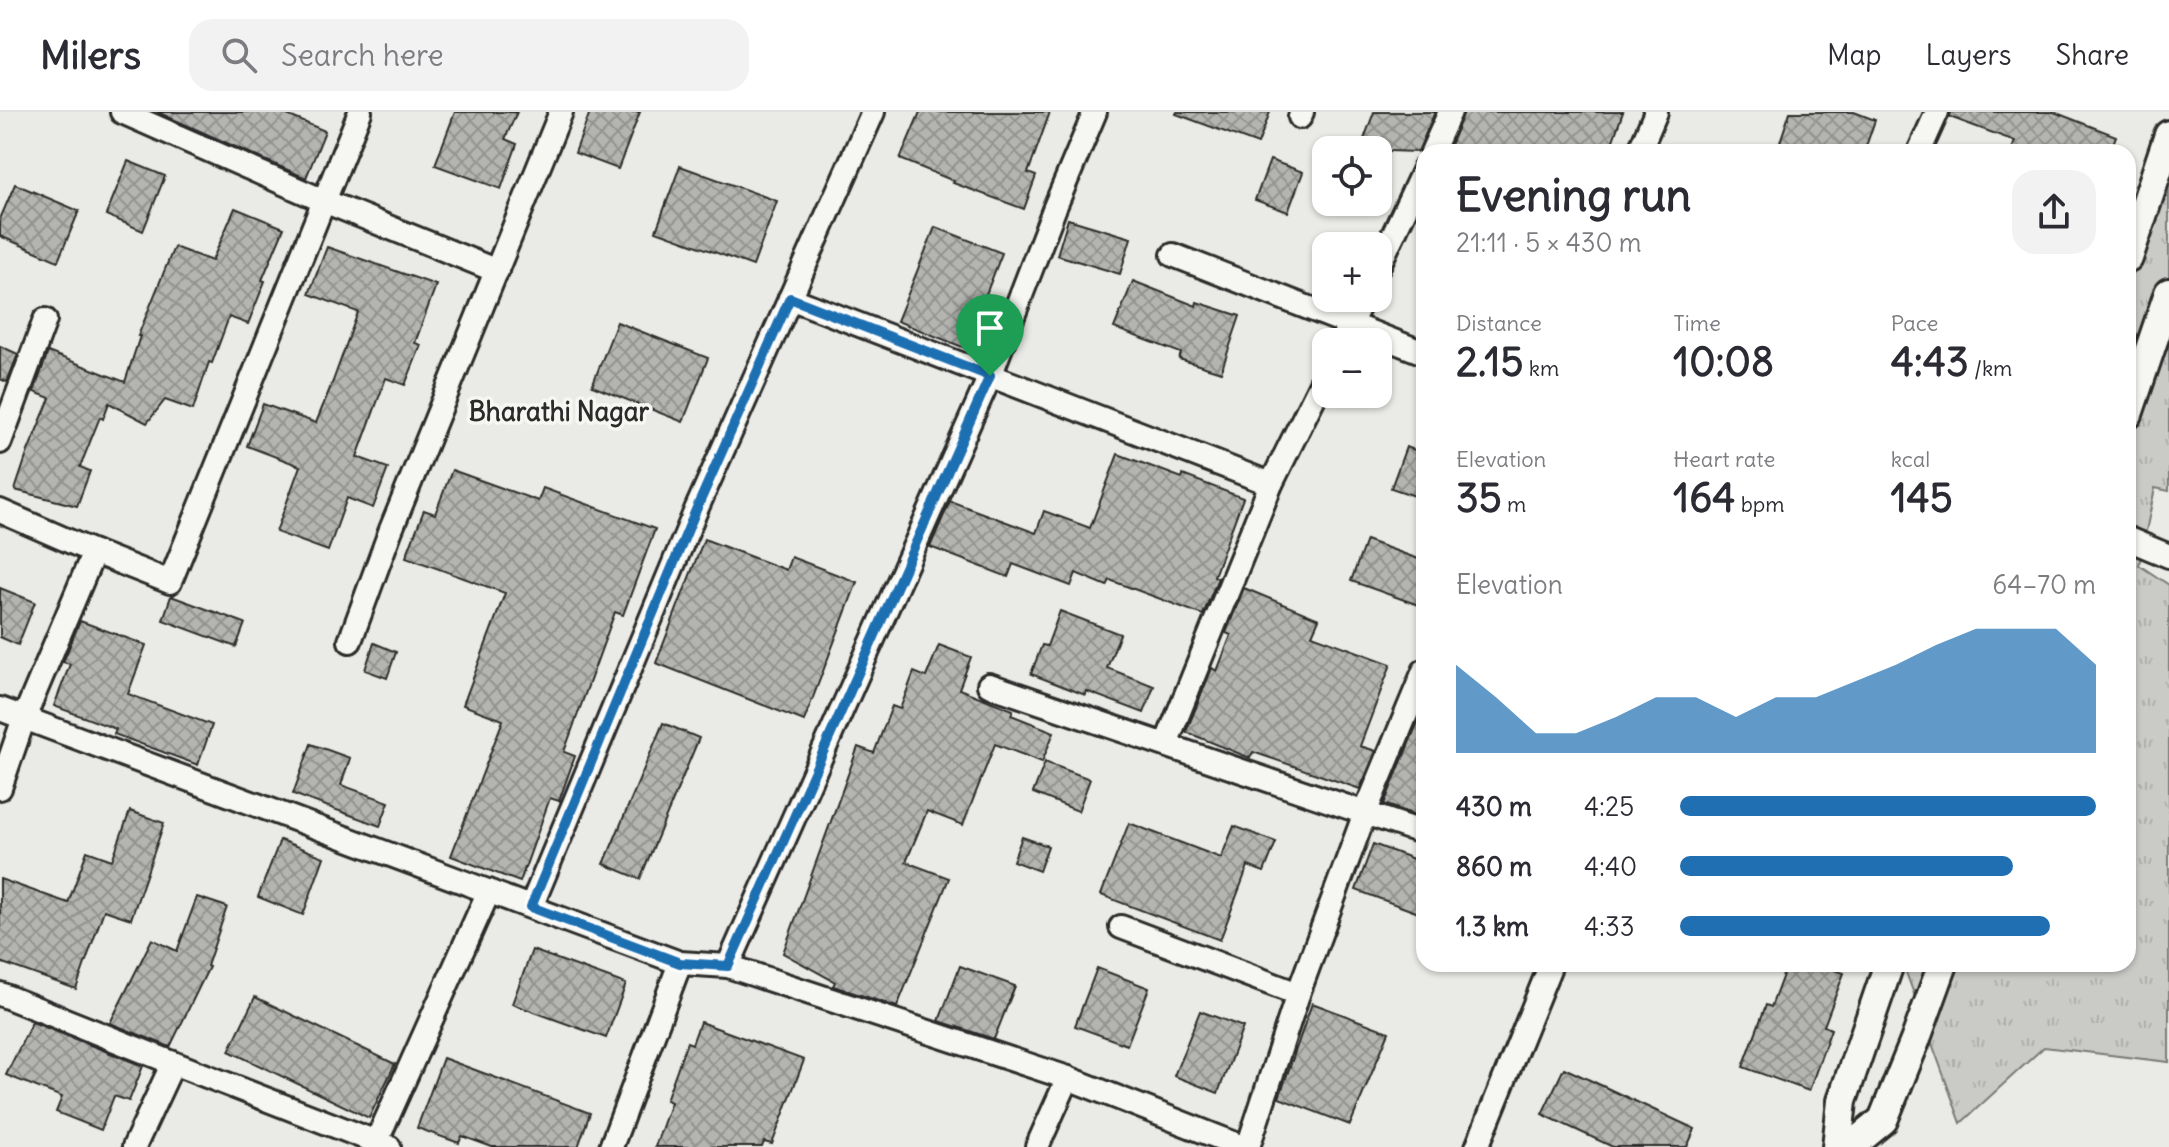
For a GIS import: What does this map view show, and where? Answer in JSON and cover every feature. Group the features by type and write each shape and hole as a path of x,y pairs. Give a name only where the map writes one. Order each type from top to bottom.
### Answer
{"street":[{"path":"122,112 324,201 497,271"},
{"path":"350,641 390,532 561,112"},
{"path":"531,907 696,510 873,112"},
{"path":"728,966 990,376 1095,112"},
{"path":"1436,144 1450,112"},
{"path":"1642,144 1656,112"},
{"path":"1923,144 1937,112"},
{"path":"0,511 170,582 324,201 353,114"},
{"path":"2136,234 2169,135"},
{"path":"1392,237 1416,186"},
{"path":"1173,255 1335,328"},
{"path":"2136,390 2169,293"},
{"path":"790,298 1271,484"},
{"path":"0,442 45,320"},
{"path":"1392,345 1416,351"},
{"path":"1166,744 1271,484 1312,401"},
{"path":"2136,542 2169,556"},
{"path":"0,788 24,718 94,552"},
{"path":"989,685 1416,830"},
{"path":"0,709 680,963 728,966 1068,1078 1245,1147 1365,813 1416,690"},
{"path":"0,994 380,1145 489,891"},
{"path":"1121,927 1298,994"},
{"path":"611,1147 680,963"},
{"path":"1477,1147 1548,972"},
{"path":"1837,1147 1842,1101 1886,972"},
{"path":"1850,1147 1883,1120 1940,972"},
{"path":"134,1147 173,1063"},
{"path":"1037,1147 1068,1078"}],"green space":[{"path":"2148,153 2169,164 2169,491 2155,488 2139,565 2169,585 2169,1062 2044,1047 1961,1123 1906,972 2136,972 2136,185"}],"building":[{"path":"157,112 280,112 325,131 306,178"},
{"path":"455,112 517,112 505,139 517,144 501,189 435,165"},
{"path":"590,112 640,112 618,169 575,153"},
{"path":"920,112 1050,112 1028,173 1036,176 1024,209 953,183 900,159"},
{"path":"1177,112 1270,112 1258,144"},
{"path":"1374,112 1435,112 1421,144 1416,144 1416,152 1392,151 1392,136 1365,136"},
{"path":"1464,112 1623,112 1612,144 1450,144"},
{"path":"1790,112 1854,112 1875,120 1867,144 1780,142"},
{"path":"1951,112 2054,112 2116,136 2113,144 2014,144 2015,141 1950,117"},
{"path":"1270,160 1303,172 1288,212 1255,200"},
{"path":"128,161 165,176 143,231 106,215"},
{"path":"680,166 777,201 753,266 656,231"},
{"path":"15,184 79,211 58,261 0,236 0,219"},
{"path":"235,208 284,228 248,324 229,317 212,363 209,362 193,410 165,400 147,423 109,403 103,419 100,417 80,467 90,471 77,506 15,490 50,398 34,392 48,352 125,382 138,336 174,247 212,261"},
{"path":"1068,219 1131,238 1120,274 1057,255"},
{"path":"935,227 1002,253 965,348 897,321"},
{"path":"327,247 436,285 415,343 421,345 405,385 386,378 357,457 388,468 373,508 347,498 328,551 276,532 300,466 247,446 263,404 316,423 333,381 358,312 309,294"},
{"path":"1133,281 1196,306 1197,302 1240,316 1221,372 1179,359 1181,353 1114,328"},
{"path":"617,322 708,358 683,422 592,386"},
{"path":"0,346 18,354 7,382 0,379"},
{"path":"1406,447 1416,450 1416,496 1391,488"},
{"path":"1118,454 1243,498 1203,615 1110,580 1107,586 1076,573 1071,586 1013,564 1008,577 930,547 950,501 1036,533 1044,511 1090,528"},
{"path":"452,470 538,501 543,488 655,529 623,615 615,612 564,752 575,756 559,801 550,798 520,882 451,856 503,720 463,705 505,593 406,557 424,510 435,514"},
{"path":"704,539 786,570 791,557 857,582 804,721 656,663"},
{"path":"1366,540 1416,558 1416,604 1351,581"},
{"path":"0,588 35,602 18,645 0,637"},
{"path":"1244,588 1319,619 1312,635 1391,664 1360,746 1376,751 1360,789 1253,752 1250,758 1186,732 1212,668 1217,671 1231,635 1226,633"},
{"path":"171,596 245,623 236,647 163,620"},
{"path":"1060,611 1120,634 1107,668 1154,686 1144,713 1031,674 1042,645 1047,646"},
{"path":"80,621 146,645 128,694 212,725 198,765 114,734 116,729 54,706 70,664 63,662"},
{"path":"374,643 396,652 387,678 365,670"},
{"path":"939,645 971,657 959,689 1013,710 1011,715 1054,732 1042,762 995,744 963,825 927,811 906,862 949,878 897,1007 833,986 835,982 783,953 858,747 874,753 892,706 900,709 914,672 926,677"},
{"path":"663,723 699,738 640,879 604,864"},
{"path":"1416,726 1416,815 1384,804"},
{"path":"311,744 350,758 341,785 389,802 380,826 293,794"},
{"path":"1045,762 1090,779 1078,811 1033,793"},
{"path":"130,811 164,823 131,919 104,910 76,989 0,962 0,879 68,903 87,851 112,860"},
{"path":"1129,823 1221,858 1234,826 1276,842 1264,872 1248,866 1220,940 1101,895"},
{"path":"1022,837 1048,846 1039,871 1013,861"},
{"path":"280,840 324,857 303,915 258,897"},
{"path":"1373,844 1416,860 1416,912 1356,890"},
{"path":"197,897 227,907 209,967 170,1047 110,1023 152,939 177,951"},
{"path":"532,950 626,984 606,1038 512,1004"},
{"path":"960,966 1015,986 994,1039 939,1021"},
{"path":"1097,968 1149,988 1127,1045 1075,1026"},
{"path":"1784,972 1844,973 1824,1026 1831,1029 1809,1091 1743,1067 1766,1005 1771,1007"},
{"path":"255,997 395,1064 369,1118 229,1051"},
{"path":"1312,1003 1389,1032 1350,1125 1279,1098"},
{"path":"1200,1011 1243,1027 1218,1093 1174,1076"},
{"path":"32,1022 143,1066 129,1101 114,1096 101,1130 56,1112 62,1097 6,1075"},
{"path":"700,1022 804,1060 772,1144 764,1142 762,1147 655,1147 671,1102 666,1100 687,1042 692,1044"},
{"path":"443,1058 590,1113 578,1147 492,1147 462,1136 459,1143 417,1128"},
{"path":"1564,1068 1695,1129 1687,1147 1613,1147 1542,1114"}],"district":[{"name":"Bharathi Nagar","path":"559,412"}],"route":[{"path":"790,298 990,376 728,966 680,963 531,907 696,510 790,298"}]}
